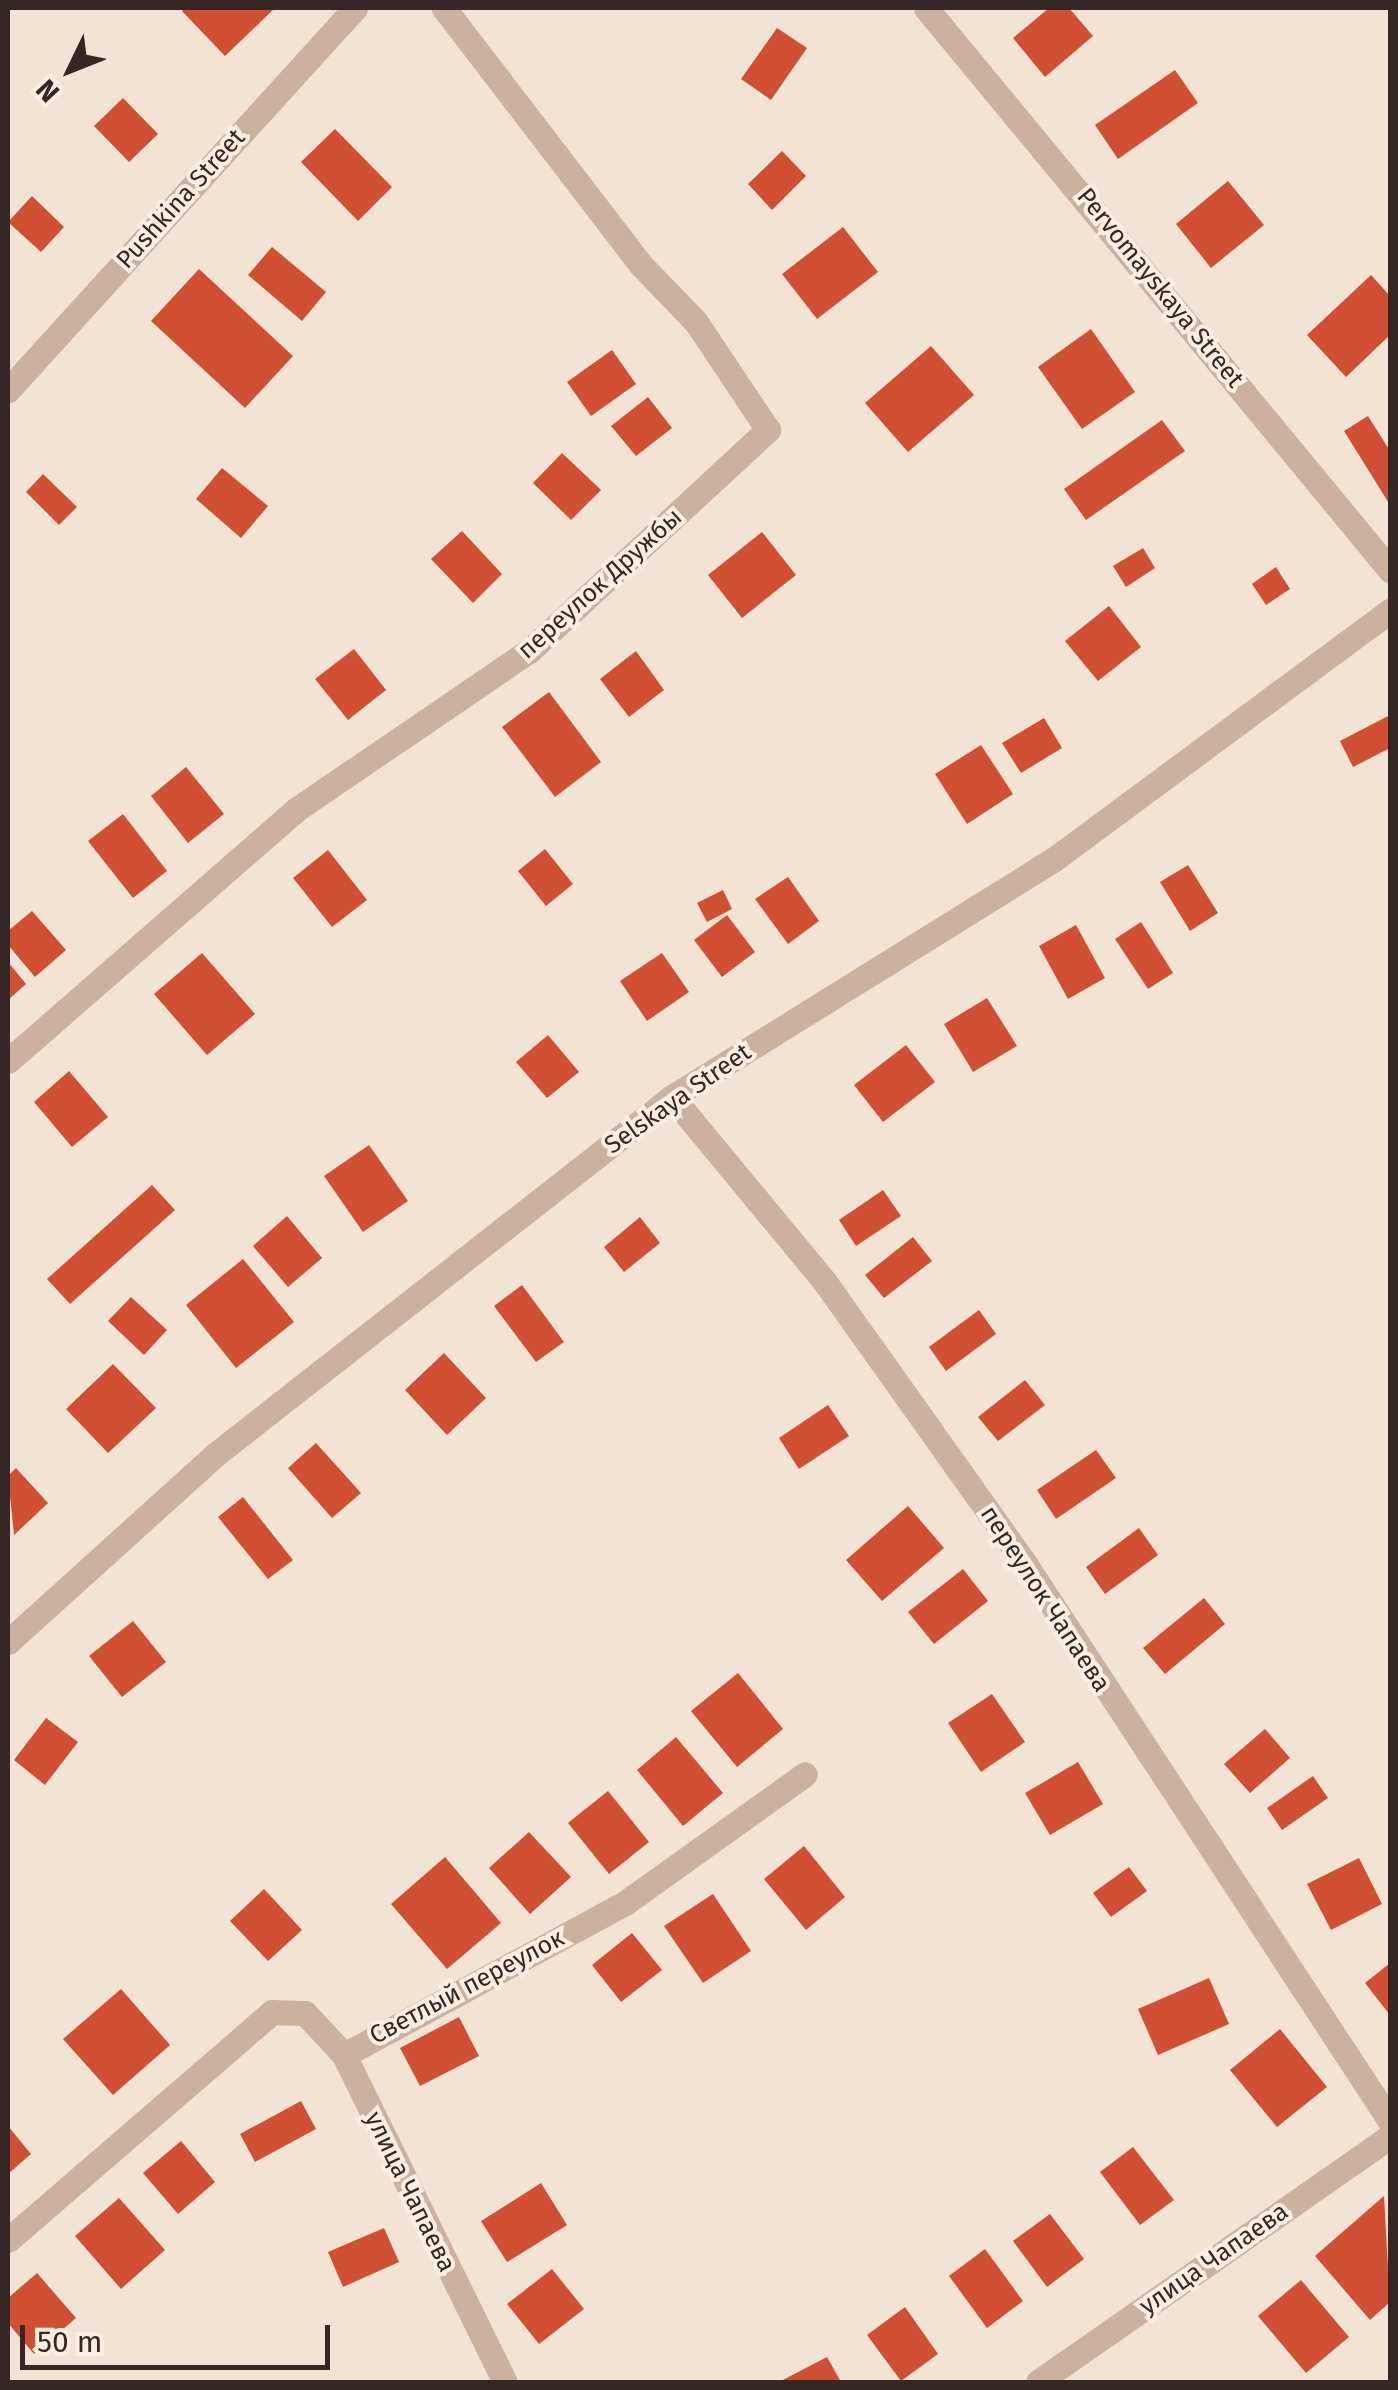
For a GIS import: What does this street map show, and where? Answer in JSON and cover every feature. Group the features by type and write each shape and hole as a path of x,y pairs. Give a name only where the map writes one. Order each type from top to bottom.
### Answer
{"street":[{"name":"Pushkina Street","path":"8,390 355,8"},
{"name":"переулок Дружбы","path":"8,1061 297,808 529,651 768,430 696,322 641,266 444,8"},
{"name":"Pervomayskaya Street","path":"926,8 1390,570"},
{"name":"Selskaya Street","path":"8,1642 216,1454 672,1097 1053,860 1390,611"},
{"name":"переулок Чапаева","path":"672,1097 825,1282 1026,1564 1390,2122"},
{"name":"Светлый переулок","path":"8,2240 272,2012 305,2013 344,2055 625,1903 804,1774"},
{"name":"улица Чапаева","path":"344,2055 505,2382"},
{"name":"улица Чапаева","path":"1038,2382 1390,2136"}],"building":[{"path":"185,8 275,8 225,56 182,11"},
{"path":"1049,8 1069,8 1093,36 1045,77 1013,38"},
{"path":"777,28 807,48 771,100 741,79"},
{"path":"1175,70 1198,103 1118,159 1095,125"},
{"path":"123,98 158,134 129,162 94,126"},
{"path":"335,129 392,187 358,221 301,162"},
{"path":"782,151 806,176 772,210 748,184"},
{"path":"1228,181 1264,225 1211,268 1176,224"},
{"path":"32,196 64,227 41,252 8,222"},
{"path":"843,227 878,272 817,319 782,274"},
{"path":"272,247 326,292 302,321 248,275"},
{"path":"199,269 293,356 245,408 151,321"},
{"path":"1371,275 1390,296 1390,335 1346,377 1307,335"},
{"path":"1091,329 1135,392 1082,429 1038,367"},
{"path":"931,346 974,395 908,452 865,403"},
{"path":"612,350 636,384 591,416 567,382"},
{"path":"648,397 672,428 636,456 611,426"},
{"path":"1368,416 1390,451 1390,505 1344,431"},
{"path":"1162,420 1185,451 1086,520 1064,489"},
{"path":"562,453 601,490 571,520 533,483"},
{"path":"222,468 268,506 241,538 196,499"},
{"path":"43,474 77,507 59,525 26,492"},
{"path":"462,531 502,574 473,603 431,559"},
{"path":"762,532 796,575 742,618 708,575"},
{"path":"1143,548 1155,568 1126,587 1113,566"},
{"path":"1276,567 1290,589 1266,605 1252,584"},
{"path":"1109,606 1141,647 1098,681 1065,641"},
{"path":"354,649 386,690 348,720 315,679"},
{"path":"636,651 664,690 629,717 600,679"},
{"path":"549,692 601,762 555,797 502,727"},
{"path":"1390,715 1390,748 1353,767 1340,741"},
{"path":"1044,718 1062,748 1021,773 1002,743"},
{"path":"981,745 1013,794 967,824 935,774"},
{"path":"186,767 224,814 188,843 151,796"},
{"path":"123,814 167,871 133,898 88,841"},
{"path":"545,849 573,884 546,906 518,871"},
{"path":"328,850 367,900 332,927 293,878"},
{"path":"1188,865 1218,913 1190,931 1160,882"},
{"path":"788,877 819,921 788,944 755,899"},
{"path":"723,890 732,909 707,922 697,903"},
{"path":"32,911 66,950 35,977 8,945 8,931"},
{"path":"727,915 755,952 722,977 694,940"},
{"path":"1141,922 1173,973 1148,989 1115,939"},
{"path":"1076,925 1105,978 1068,999 1039,946"},
{"path":"202,953 255,1014 207,1055 154,994"},
{"path":"662,953 689,992 647,1021 620,981"},
{"path":"8,962 26,984 8,1000"},
{"path":"987,998 1017,1046 973,1072 944,1024"},
{"path":"548,1035 579,1072 547,1098 516,1062"},
{"path":"906,1045 935,1082 883,1122 854,1085"},
{"path":"69,1071 108,1117 72,1147 34,1102"},
{"path":"369,1145 408,1201 363,1232 324,1176"},
{"path":"152,1185 175,1210 70,1304 47,1279"},
{"path":"883,1190 901,1216 856,1246 839,1220"},
{"path":"287,1216 322,1258 288,1287 253,1246"},
{"path":"640,1217 660,1243 624,1272 604,1247"},
{"path":"913,1237 932,1261 884,1298 865,1275"},
{"path":"243,1259 294,1322 236,1368 186,1305"},
{"path":"522,1285 564,1342 536,1362 494,1306"},
{"path":"131,1297 167,1330 144,1355 108,1321"},
{"path":"979,1310 996,1334 946,1371 929,1347"},
{"path":"444,1353 486,1398 447,1435 405,1390"},
{"path":"113,1364 156,1408 108,1453 66,1409"},
{"path":"1025,1380 1045,1405 998,1441 978,1417"},
{"path":"828,1405 849,1436 799,1469 779,1438"},
{"path":"316,1443 361,1493 332,1518 288,1468"},
{"path":"1096,1450 1116,1478 1056,1519 1037,1490"},
{"path":"16,1468 48,1503 14,1535 8,1476"},
{"path":"243,1497 293,1560 268,1579 218,1517"},
{"path":"908,1506 944,1548 882,1601 846,1560"},
{"path":"1139,1528 1158,1555 1105,1594 1086,1567"},
{"path":"963,1569 988,1601 934,1644 908,1612"},
{"path":"1204,1598 1225,1624 1165,1674 1143,1648"},
{"path":"133,1621 166,1662 122,1697 89,1656"},
{"path":"738,1673 783,1729 737,1767 691,1711"},
{"path":"992,1694 1025,1742 981,1772 948,1723"},
{"path":"46,1718 78,1742 45,1785 14,1760"},
{"path":"1265,1729 1290,1758 1250,1793 1224,1764"},
{"path":"676,1737 723,1793 683,1826 637,1770"},
{"path":"1078,1762 1103,1804 1050,1835 1025,1793"},
{"path":"1313,1776 1328,1798 1282,1830 1267,1808"},
{"path":"608,1791 649,1842 609,1874 568,1823"},
{"path":"529,1832 571,1877 530,1914 489,1868"},
{"path":"804,1846 845,1897 806,1930 764,1879"},
{"path":"445,1857 501,1923 447,1969 391,1904"},
{"path":"1359,1858 1382,1904 1331,1930 1307,1884"},
{"path":"1129,1867 1147,1891 1111,1917 1093,1893"},
{"path":"264,1889 302,1930 268,1961 230,1921"},
{"path":"713,1894 751,1951 703,1983 664,1926"},
{"path":"632,1933 662,1970 621,2002 592,1965"},
{"path":"1390,1963 1390,2015 1365,1983"},
{"path":"1209,1978 1229,2024 1158,2055 1138,2009"},
{"path":"121,1989 170,2045 113,2095 63,2039"},
{"path":"459,2017 479,2056 420,2086 400,2048"},
{"path":"1280,2029 1327,2087 1277,2127 1230,2070"},
{"path":"301,2101 316,2129 255,2162 240,2134"},
{"path":"8,2126 31,2154 8,2174"},
{"path":"181,2141 215,2182 178,2214 143,2173"},
{"path":"1133,2147 1174,2200 1140,2225 1100,2172"},
{"path":"541,2183 567,2225 507,2262 481,2221"},
{"path":"1384,2196 1390,2302 1370,2320 1315,2256"},
{"path":"119,2198 165,2250 121,2289 75,2236"},
{"path":"1050,2214 1084,2259 1047,2287 1013,2241"},
{"path":"384,2228 399,2262 343,2287 328,2252"},
{"path":"985,2249 1023,2301 987,2328 949,2276"},
{"path":"552,2269 584,2309 539,2344 507,2304"},
{"path":"37,2273 76,2318 34,2354 8,2323 8,2298"},
{"path":"1301,2280 1349,2337 1306,2373 1258,2316"},
{"path":"905,2307 938,2354 901,2381 867,2335"},
{"path":"827,2357 841,2382 779,2382"}]}
